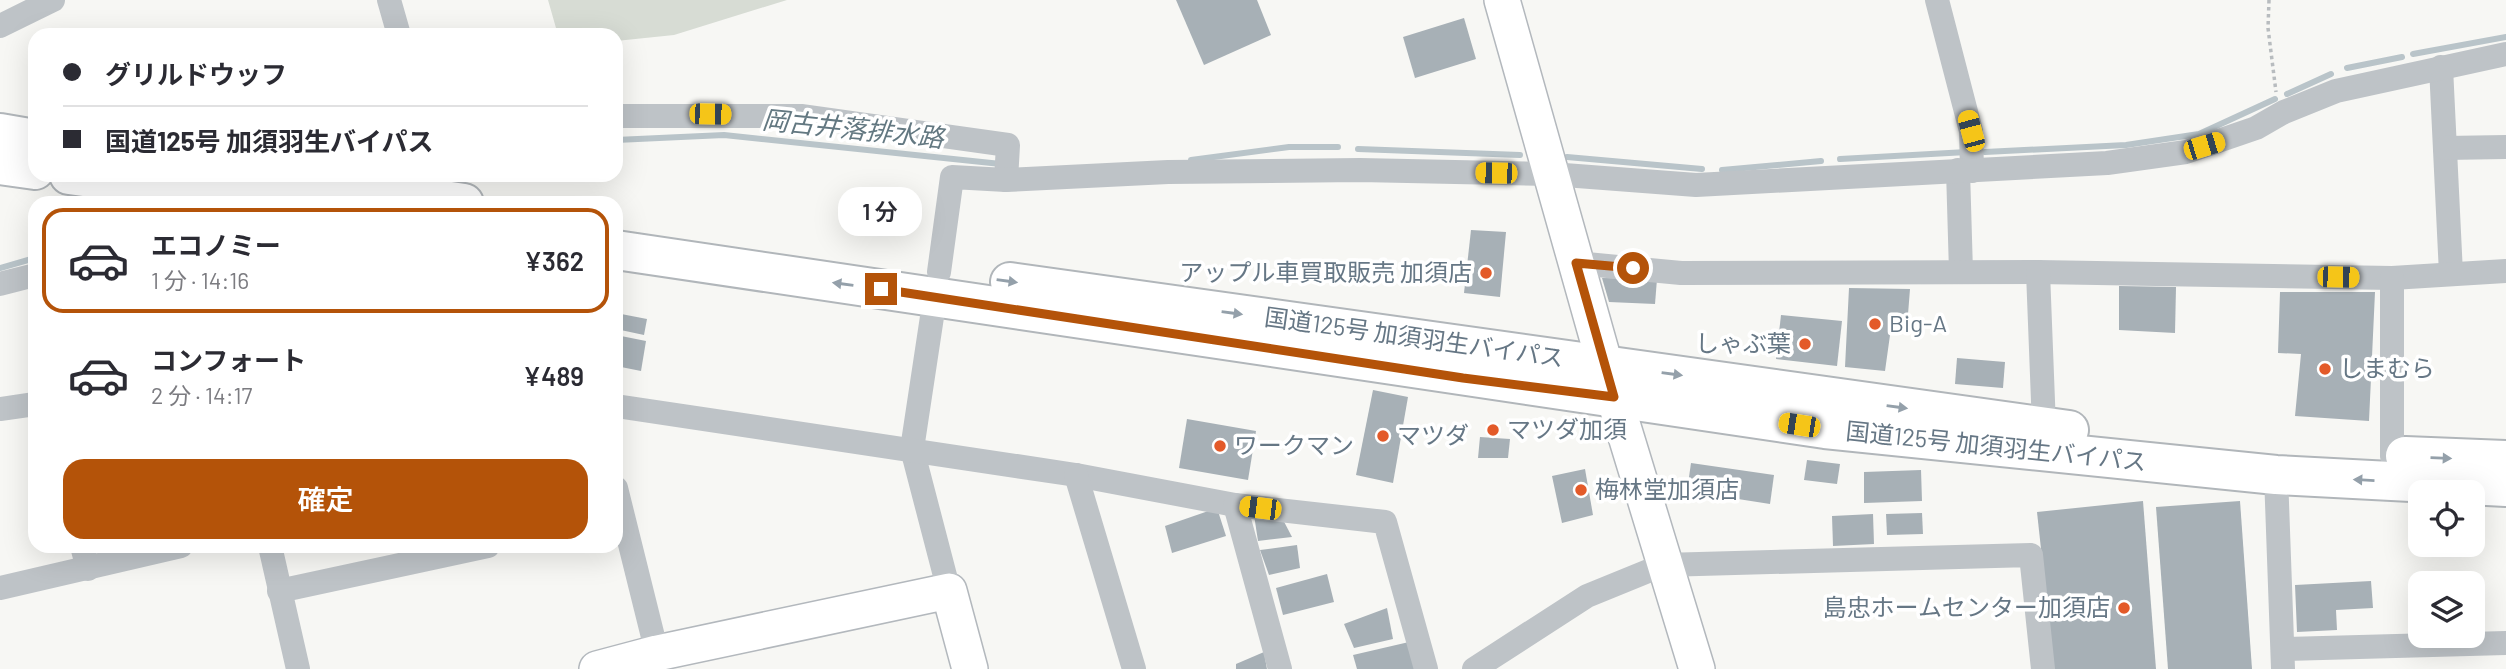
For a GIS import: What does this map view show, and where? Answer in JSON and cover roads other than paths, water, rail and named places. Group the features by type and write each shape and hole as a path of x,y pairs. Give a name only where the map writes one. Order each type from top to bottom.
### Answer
{"highway":[{"path":"0,134 28,138"},
{"path":"0,165 28,169"},
{"path":"117,182 212,196"},
{"path":"344,182 450,193"},
{"name":"国道125号 加須羽生バイパス","path":"623,226 937,284"},
{"name":"国道125号 加須羽生バイパス","path":"623,251 937,284 1609,381 2286,451 2506,460"},
{"name":"国道125号 加須羽生バイパス","path":"1609,381 1825,429 2276,475 2506,487"}],"street":[{"path":"0,26 52,0"},
{"path":"389,0 397,28"},
{"path":"1502,0 1609,381 1663,565 1697,669"},
{"path":"1937,0 1971,131 1961,272"},
{"path":"970,669 912,449 952,177 1007,168 1168,172 1360,170 1548,162 1696,185 1968,161 2107,163 2186,152 2256,128 2284,112 2336,91 2506,54"},
{"path":"2441,67 2451,274"},
{"path":"623,116 801,116 1008,145 1007,168"},
{"path":"2445,148 2506,147"},
{"path":"1576,263 1681,273 2038,272 2392,278 2506,271"},
{"path":"2038,272 2044,427"},
{"path":"0,284 28,277"},
{"path":"2392,278 2392,456"},
{"path":"0,409 28,405"},
{"path":"623,407 1076,475 1235,505 1385,522 1426,669"},
{"path":"1076,475 1134,669"},
{"path":"2276,475 2283,659 2506,643"},
{"path":"1235,505 1280,669"},
{"path":"623,532 657,653"},
{"path":"0,588 85,558 125,553"},
{"path":"271,553 298,669"},
{"path":"279,591 455,553"},
{"path":"1474,669 1587,596 1663,565 2031,555 2043,669"},
{"path":"597,669 657,653 949,591"}],"waterway":[{"name":"岡古井落排水路","path":"2413,54 2506,37"},
{"name":"岡古井落排水路","path":"2347,68 2402,57"},
{"name":"岡古井落排水路","path":"2287,94 2331,74"},
{"name":"岡古井落排水路","path":"1985,152 2126,145 2199,134 2275,99"},
{"name":"岡古井落排水路","path":"623,140 724,135 1001,164"},
{"name":"岡古井落排水路","path":"1191,160 1289,147 1338,147"},
{"name":"岡古井落排水路","path":"1358,149 1520,155"},
{"name":"岡古井落排水路","path":"1840,159 1967,152"},
{"name":"岡古井落排水路","path":"1567,157 1702,169"},
{"name":"岡古井落排水路","path":"1722,170 1821,161"},
{"name":"岡古井落排水路","path":"0,268 28,260"}],"place":[{"name":"アップル車買取販売 加須店","path":"1486,273"},
{"name":"Big-A","path":"1875,324"},
{"name":"しゃぶ葉","path":"1805,344"},
{"name":"しまむら","path":"2325,369"},
{"name":"マツダ加須","path":"1493,430"},
{"name":"マツダ","path":"1383,436"},
{"name":"ワークマン","path":"1220,446"},
{"name":"梅林堂加須店","path":"1581,490"},
{"name":"島忠ホームセンター加須店","path":"2124,608"}]}
